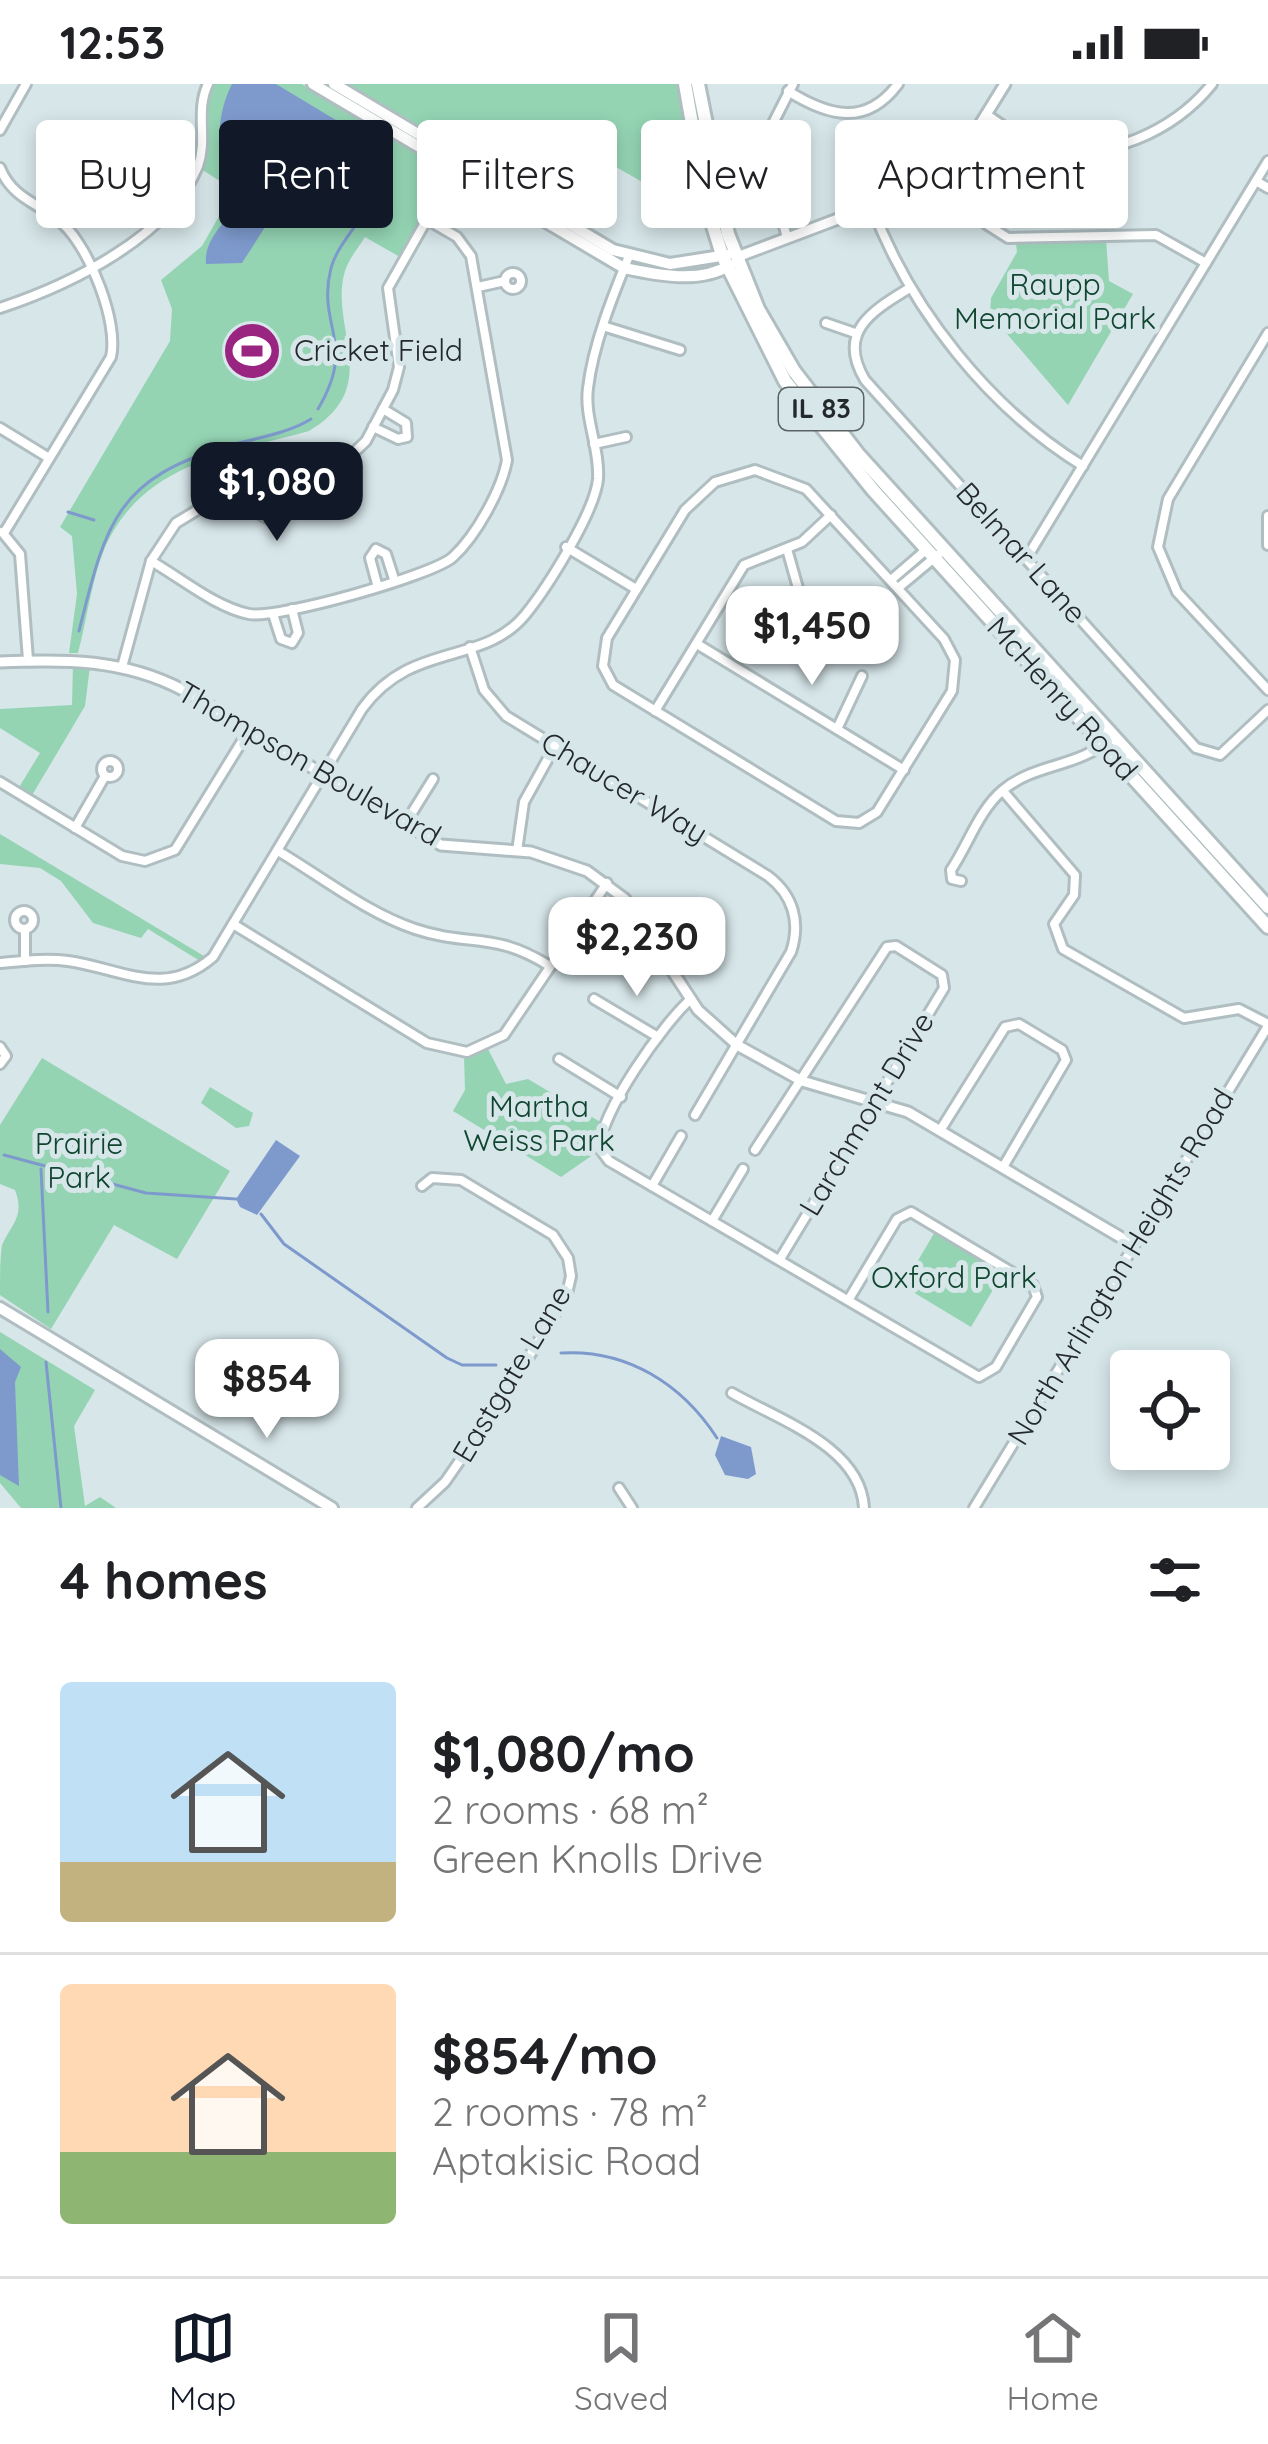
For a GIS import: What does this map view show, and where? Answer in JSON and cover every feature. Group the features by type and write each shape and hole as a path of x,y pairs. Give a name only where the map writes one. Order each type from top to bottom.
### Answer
{"main road":[{"path":"313,84 417,147"},
{"path":"334,84 627,262"},
{"name":"McHenry Road","path":"685,84 706,202 759,338 799,401 1108,741 1268,927"},
{"name":"McHenry Road","path":"698,84 728,260"},
{"path":"563,228 666,277 728,260"},
{"name":"McHenry Road","path":"1108,741 1268,908"},
{"path":"0,1308 332,1508"}],"street":[{"path":"0,130 26,84"},
{"path":"787,238 763,143 790,87 816,109 848,115 883,103 898,84"},
{"path":"983,120 1005,84"},
{"path":"987,115 1045,148 1113,145 1136,140 1179,118 1212,84"},
{"path":"0,308 87,266 166,219 196,170 204,86"},
{"path":"1026,559 1268,161"},
{"path":"0,168 2,180 36,207"},
{"path":"1256,181 1268,188"},
{"path":"728,260 835,220"},
{"path":"28,660 24,573 20,554 2,532 111,357 116,338 112,314 66,228"},
{"path":"122,667 151,561 176,523 199,509 339,466 373,427 399,367 388,288 421,228"},
{"path":"151,561 245,614 273,614 451,560 505,473 478,287 466,247 439,228"},
{"path":"881,228 908,289 1035,434 1083,466"},
{"path":"992,228 1008,238 1156,236 1206,263"},
{"path":"0,963 62,960 137,979 177,979 213,957 385,681 400,669 491,641 524,616 593,499 594,444 587,388 627,262"},
{"path":"478,287 505,281"},
{"path":"826,323 855,334 860,320 908,289"},
{"path":"606,327 680,350"},
{"name":"Belmar Lane","path":"855,334 854,356 865,380 1202,752 1220,755 1268,710"},
{"path":"1268,334 1168,499 1158,547 1177,592 1268,690"},
{"path":"373,427 398,440 407,437 406,423 383,409"},
{"path":"0,428 50,458"},
{"path":"594,444 626,436"},
{"path":"755,470 790,479 891,580 949,646 956,674 952,691 878,812 859,823 842,823 613,685 601,656 636,589 700,492 736,473 755,470"},
{"path":"256,491 261,515 274,522 280,512 273,487"},
{"path":"655,711 744,566 756,556 787,550 831,515"},
{"path":"1268,517 1268,544"},
{"path":"566,547 636,589"},
{"path":"377,584 370,558 376,549 386,554 394,579"},
{"path":"891,580 936,549"},
{"path":"898,588 936,549"},
{"path":"787,550 806,613"},
{"path":"273,614 281,639 292,643 298,633 292,609"},
{"path":"697,644 904,770"},
{"name":"Chaucer Way","path":"470,647 496,709 768,876 788,898 794,913 794,943 695,1114"},
{"name":"Thompson Boulevard","path":"0,662 80,659 166,680 405,824 456,848 517,851 566,861 607,883 658,946 709,1024 737,1045 802,1081 875,1100 941,1129 1132,1244"},
{"path":"837,729 862,676"},
{"path":"0,782 134,860 165,856 182,840 249,730"},
{"path":"957,861 1003,790 1027,776 1080,762 1108,741"},
{"path":"517,851 524,802 555,746"},
{"path":"75,828 106,776"},
{"path":"405,824 433,779"},
{"path":"1003,790 1076,875 1074,895 1054,927 1063,949 1174,1015 1196,1018 1239,1009 1268,1025"},
{"path":"277,850 392,920 442,936 511,944 548,965"},
{"path":"232,924 427,1043 452,1052 479,1050 504,1035 607,883"},
{"path":"25,929 25,961"},
{"path":"658,946 686,929 694,934 694,944 668,962"},
{"name":"Larchmont Drive","path":"780,1258 944,988 938,971 896,946 880,954 802,1081"},
{"path":"594,999 658,1037"},
{"path":"692,999 658,1037 621,1096 602,1129 600,1149 652,1186 972,1374 986,1375 1034,1305 1036,1289 911,1212 896,1219 849,1299"},
{"path":"941,1129 1004,1027 1019,1024 1034,1032 1062,1050 1066,1060 1003,1167"},
{"name":"North Arlington Heights Road","path":"974,1508 1268,1025"},
{"path":"0,1047 6,1056 0,1064"},
{"path":"559,1059 621,1096"},
{"path":"755,1150 802,1081"},
{"path":"652,1186 681,1136"},
{"path":"712,1221 743,1169"},
{"name":"Eastgate Lane","path":"417,1508 445,1482 508,1391 567,1294 571,1269 553,1235 460,1180 432,1178 422,1186"},
{"path":"732,1393 847,1462 862,1485 864,1508"},
{"path":"619,1488 632,1508"}],"green space":[{"path":"214,84 302,84 362,120 219,120 219,180 201,169 205,105"},
{"path":"342,84 681,84 687,120 641,120 641,181 617,168 617,120 417,120 417,129"},
{"path":"393,139 417,153 417,227 400,257 365,237 345,271 342,292 349,375 332,414 309,431 192,465 143,495 106,545 78,653 69,653 77,594 72,536 60,527 170,341 172,309 161,280 202,246 219,216 219,228 393,228"},
{"name":"Raupp Memorial Park","path":"1106,238 1109,281 1133,294 1068,405 990,314 991,298 1017,252 1016,244"},
{"path":"73,664 90,666 85,706 31,797 18,789 40,753 0,728 0,709 72,705"},
{"path":"0,834 204,956 200,961 148,929 141,938 93,923 61,881 40,868 0,864"},
{"name":"Martha Weiss Park","path":"488,1049 506,1084 528,1079 602,1123 597,1152 561,1177 453,1111 465,1090 464,1056"},
{"name":"Prairie Park","path":"42,1058 230,1171 177,1259 114,1225 51,1329 0,1295 2,1245 19,1206 15,1190 0,1184 0,1125"},
{"path":"210,1087 253,1113 249,1126 236,1128 201,1103"},
{"name":"Oxford Park","path":"936,1230 1004,1271 971,1327 903,1286"},
{"path":"0,1332 95,1390 74,1426 85,1506 100,1497 116,1508 21,1508 0,1483"}],"water":[{"path":"232,84 276,84 336,120 221,120"},
{"path":"220,228 264,228 242,263 206,264 210,242"},
{"path":"276,1140 300,1156 257,1215 240,1207 236,1199"},
{"path":"0,1349 21,1367 15,1382 19,1486 0,1475"},
{"path":"721,1436 751,1447 756,1474 748,1479 725,1475 715,1455"}],"waterway":[{"path":"318,409 335,367 328,306 331,268 354,228"},
{"path":"79,631 109,533 139,490 193,458 311,419"},
{"path":"68,512 94,520"},
{"path":"4,1155 146,1193 236,1199"},
{"path":"41,1169 48,1312"},
{"path":"261,1214 284,1244 447,1358 462,1365 496,1365"},
{"path":"561,1353 608,1357 651,1374 687,1401 717,1438"},
{"path":"46,1362 61,1508"}],"place":[{"name":"Cricket Field","path":"252,351"}]}
